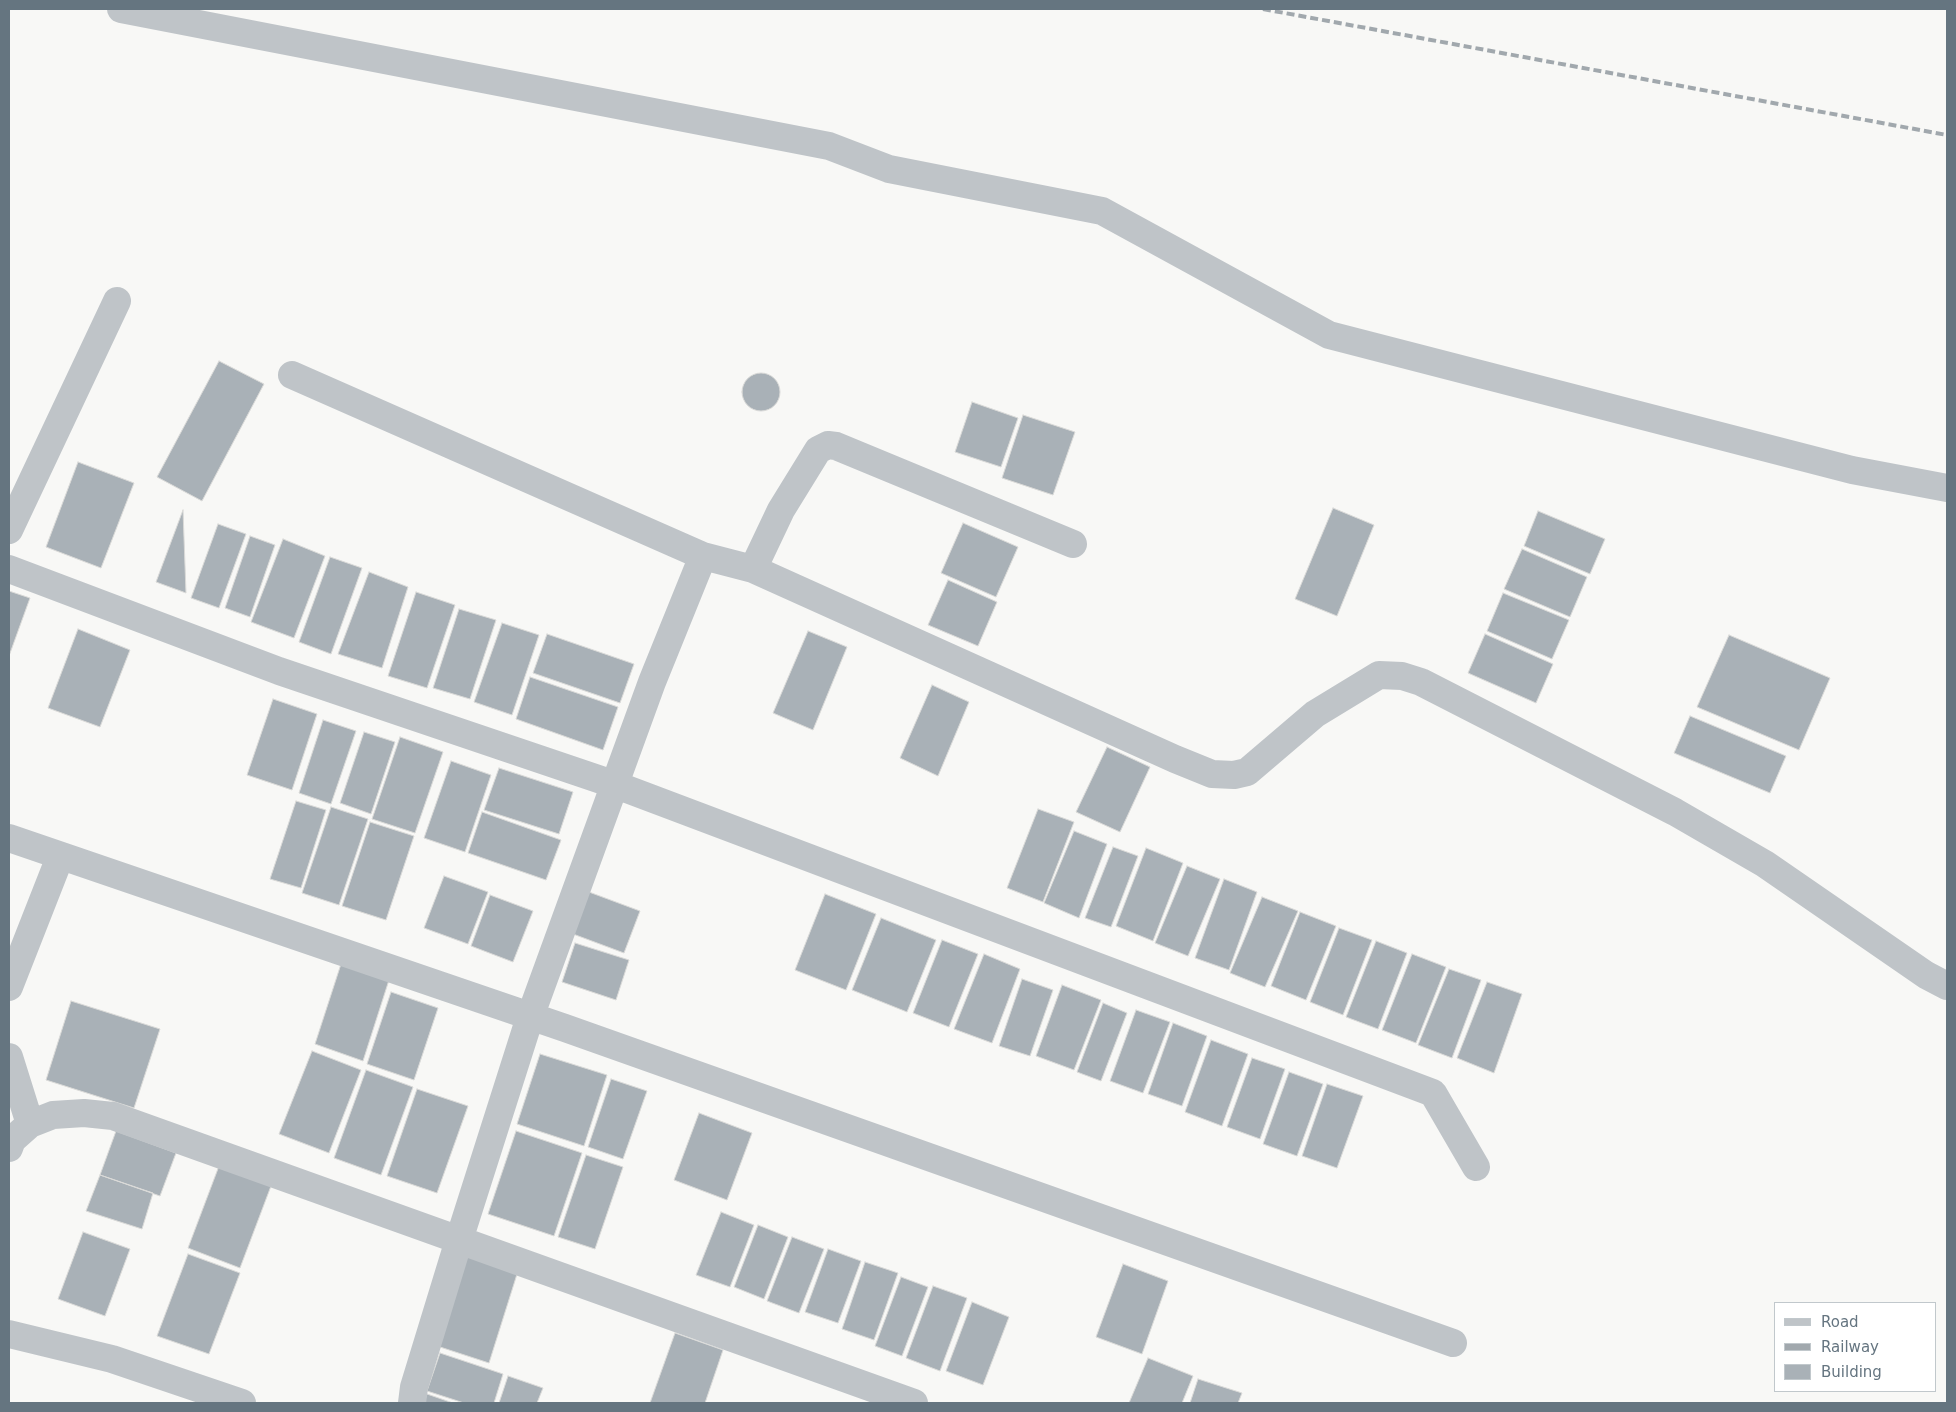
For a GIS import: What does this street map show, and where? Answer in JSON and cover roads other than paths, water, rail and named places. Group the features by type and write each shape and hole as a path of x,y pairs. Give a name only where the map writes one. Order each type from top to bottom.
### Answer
{"street":[{"path":"121,9 830,146 889,169 1102,211 1329,335 1852,470 1947,488"},
{"path":"9,530 117,301"},
{"path":"292,375 703,556 753,569 1212,774 1234,775 1247,772 1315,714 1379,675 1402,676 1421,682 1684,817 1765,864 1926,975 1947,986"},
{"path":"753,569 781,510 818,450 828,445 836,446 1072,544"},
{"path":"412,1403 414,1387 530,1017 652,682 703,556"},
{"path":"9,569 279,671 616,785 1433,1093 1476,1167"},
{"path":"9,838 904,1147 1453,1343"},
{"path":"9,987 60,857"},
{"path":"9,1057 30,1124"},
{"path":"9,1148 12,1140 30,1124 53,1115 84,1113 113,1116 914,1403"},
{"path":"9,1334 112,1359 181,1393 242,1403"}],"railway":[{"path":"1263,9 1947,135"}]}
